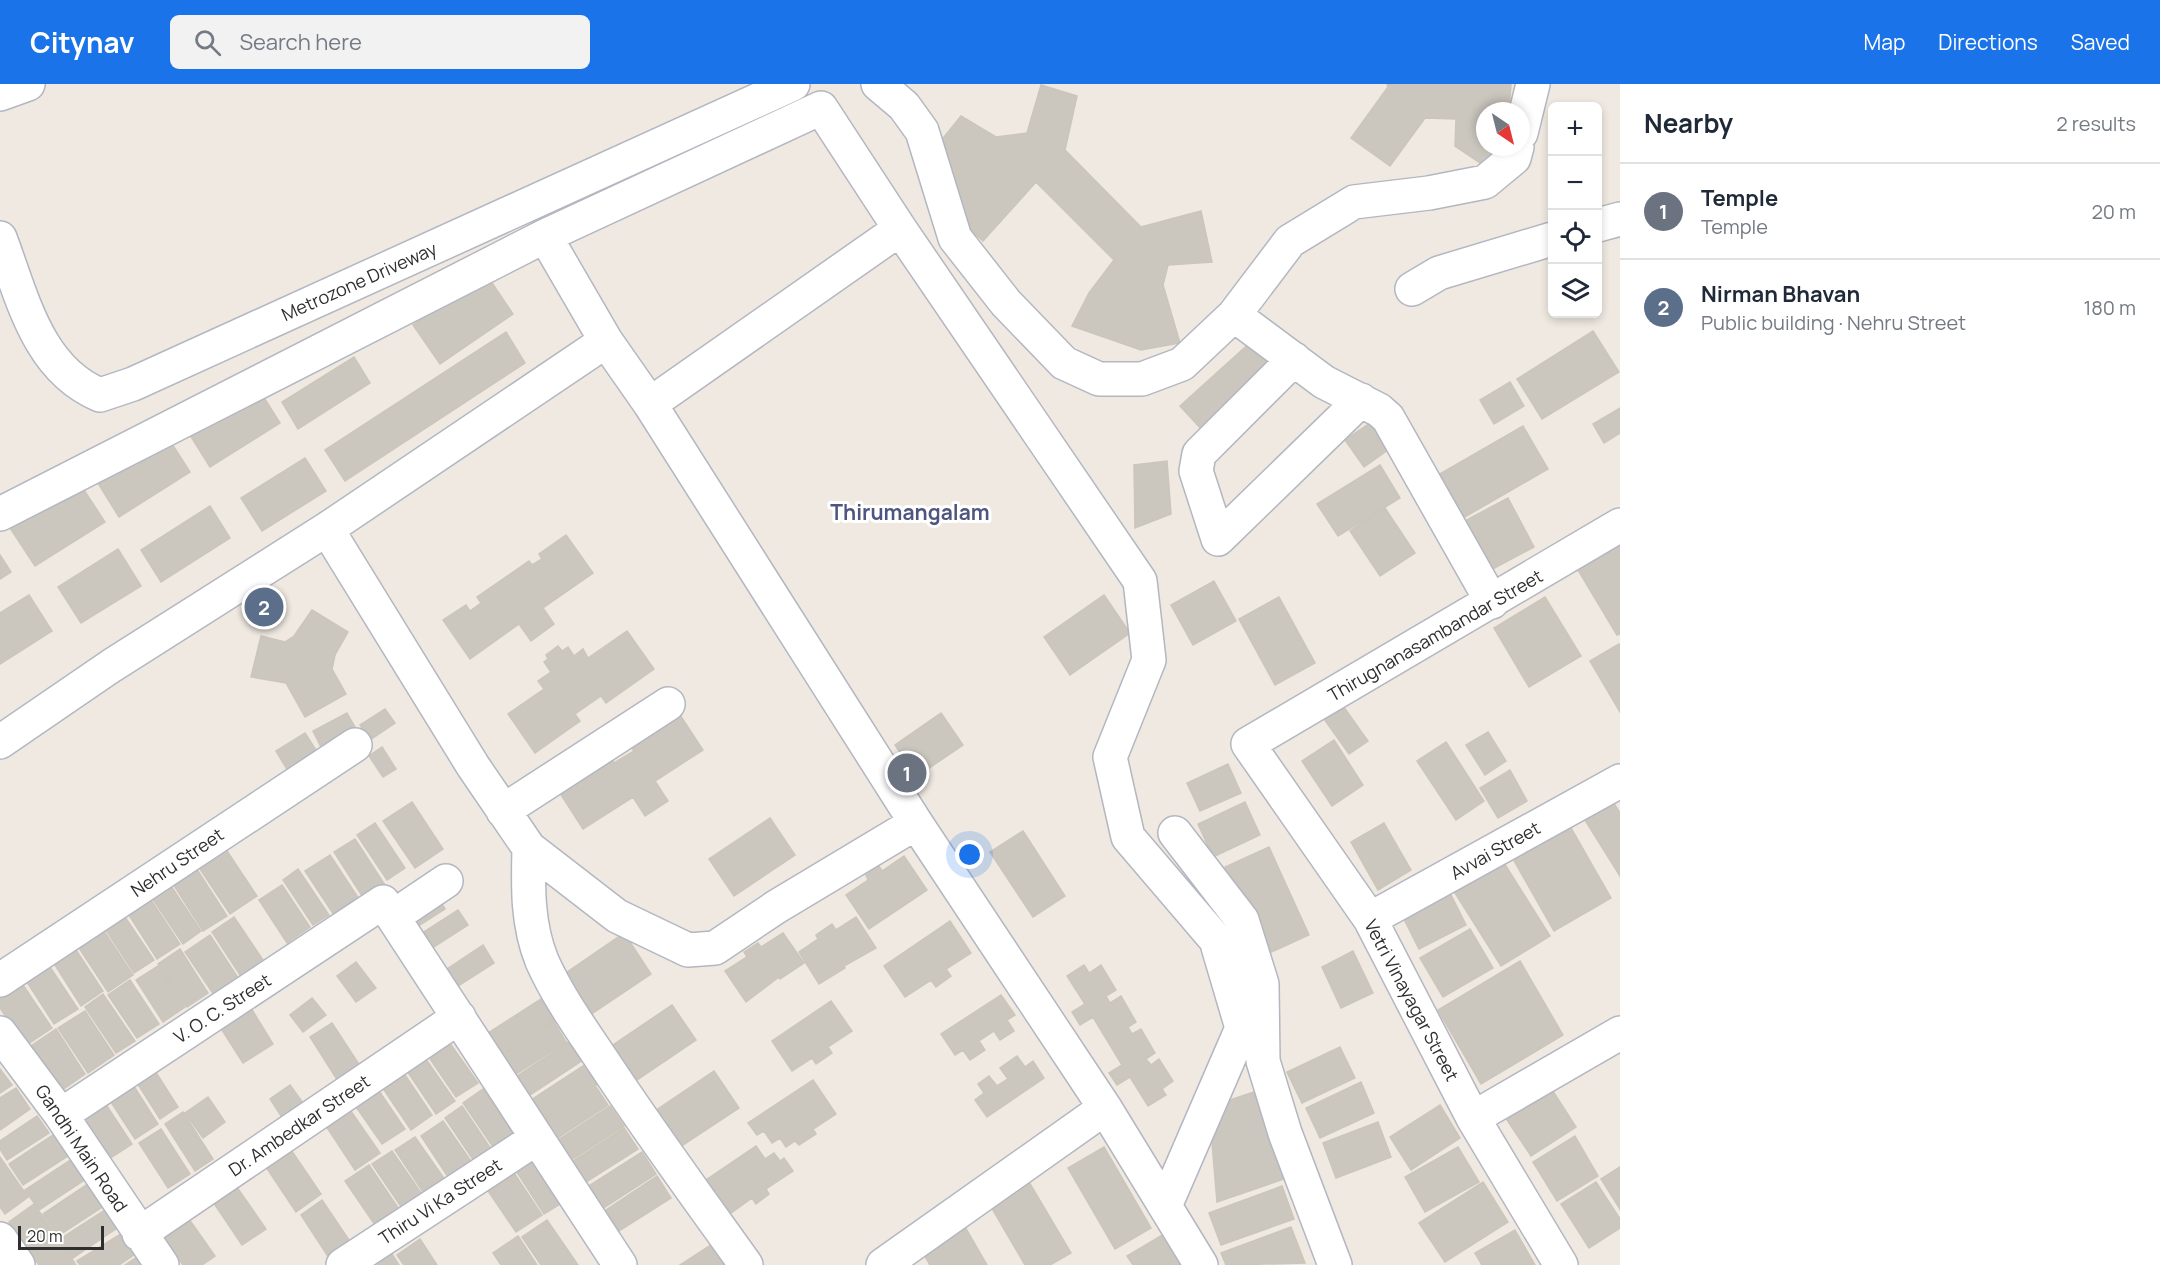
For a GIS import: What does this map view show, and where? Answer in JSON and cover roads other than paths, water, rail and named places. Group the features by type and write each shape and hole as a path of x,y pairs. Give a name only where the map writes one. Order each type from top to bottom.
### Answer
{"street":[{"path":"0,94 28,84"},
{"name":"Metrozone Driveway","path":"0,238 32,324 56,366 81,387 100,395 133,384 793,84"},
{"path":"878,84 904,106 922,131 955,238 1006,303 1064,363 1099,379 1142,379 1182,364 1234,315 1290,241 1354,202 1429,193 1485,182 1515,156"},
{"path":"1529,102 1533,84"},
{"path":"0,514 545,236 821,108 900,230 1140,581 1149,660 1110,758 1128,837 1216,940 1242,1028 1165,1206"},
{"path":"1602,224 1620,219"},
{"path":"650,404 900,230"},
{"path":"545,236 606,341 650,404 915,823 1105,1108 1201,1265"},
{"path":"1412,289 1439,273 1548,240"},
{"path":"1234,315 1324,382 1379,410 1388,418 1492,602"},
{"path":"2,737 327,529 606,341"},
{"path":"1294,359 1199,454 1196,471 1218,538 1361,400"},
{"name":"Thirugnanasambandar Street","path":"1248,744 1620,525"},
{"path":"327,529 402,654 529,848 617,916 688,950 715,948 776,907 915,823"},
{"path":"503,811 668,704"},
{"name":"Vetri Vinayagar Street","path":"1248,744 1370,919 1473,1118 1561,1265"},
{"name":"Nehru Street","path":"0,980 355,745"},
{"name":"Avvai Street","path":"1370,919 1620,781"},
{"path":"1175,833 1242,920 1262,984 1263,1062 1285,1133 1335,1265"},
{"path":"529,848 527,897 531,923 542,960 562,1000 746,1265"},
{"name":"V. O. C. Street","path":"61,1115 389,909 446,881"},
{"path":"389,909 537,1138 613,1262"},
{"name":"Dr. Ambedkar Street","path":"140,1234 459,1017"},
{"name":"Gandhi Main Road","path":"0,1033 61,1115 162,1265"},
{"path":"1473,1118 1620,1033"},
{"path":"883,1265 1105,1108"},
{"name":"Thiru Vi Ka Street","path":"343,1265 537,1138"},
{"path":"0,1239 18,1265"}],"place":[{"name":"Nirman Bhavan","path":"264,607"},
{"name":"Temple","path":"907,773"}],"district":[{"name":"Thirumangalam","path":"910,512"}]}
